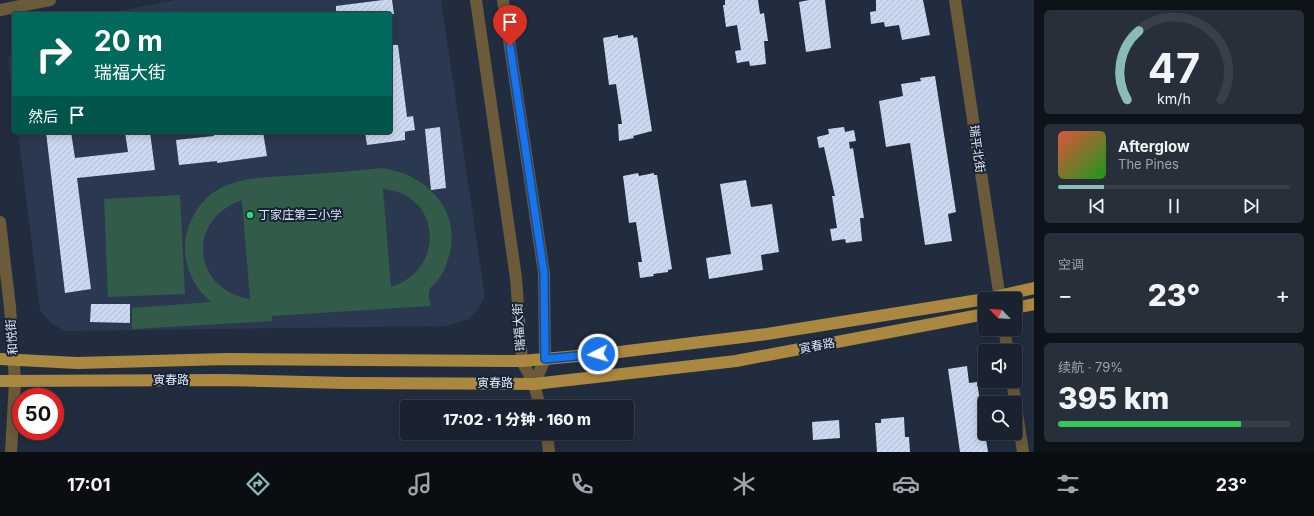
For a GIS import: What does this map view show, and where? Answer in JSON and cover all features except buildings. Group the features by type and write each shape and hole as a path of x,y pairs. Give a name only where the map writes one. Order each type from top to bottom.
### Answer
{"main road":[{"name":"寅春路","path":"1020,292 1034,288"},
{"name":"寅春路","path":"0,359 77,363 227,359 522,361 611,353 767,334 978,300"},
{"path":"1022,307 1034,304"},
{"name":"寅春路","path":"0,381 224,380 346,383 534,384 736,361 978,315"}],"street":[{"path":"0,10 50,0"},
{"name":"瑞福大街","path":"476,0 516,278 522,361 534,384"},
{"name":"瑞福大街","path":"503,0 544,273 545,359 534,384"},
{"name":"瑞平北街","path":"955,0 999,292"},
{"name":"和悦街","path":"0,222 10,307 14,360 15,382 11,452"},
{"path":"534,384 538,400"},
{"path":"1013,388 1024,452"},
{"path":"548,440 549,452"}],"shaded area":[{"name":"丁家庄第三小学","path":"175,0 441,0 485,297 476,312 467,320 446,326 66,331 52,324 40,310 18,134 392,134 392,12 115,12"},
{"path":"12,48 12,89 8,60"}],"green space":[{"path":"382,168 414,178 427,187 438,198 446,211 451,226 452,242 445,268 429,291 431,306 272,316 272,321 132,329 132,308 211,302 199,290 191,276 186,260 185,243 186,235 196,211 206,199 217,191 229,185 256,178","holes":["383,189 403,194 417,204 426,218 430,234 428,250 421,265 409,278 391,287","242,201 250,299 231,293 216,282 207,269 203,253 205,237 211,222 224,209"]},
{"path":"180,195 185,294 108,297 104,199"}],"place":[{"name":"丁家庄第三小学","path":"250,215"}],"route":[{"path":"510,46 544,273 545,359 598,354"}]}
